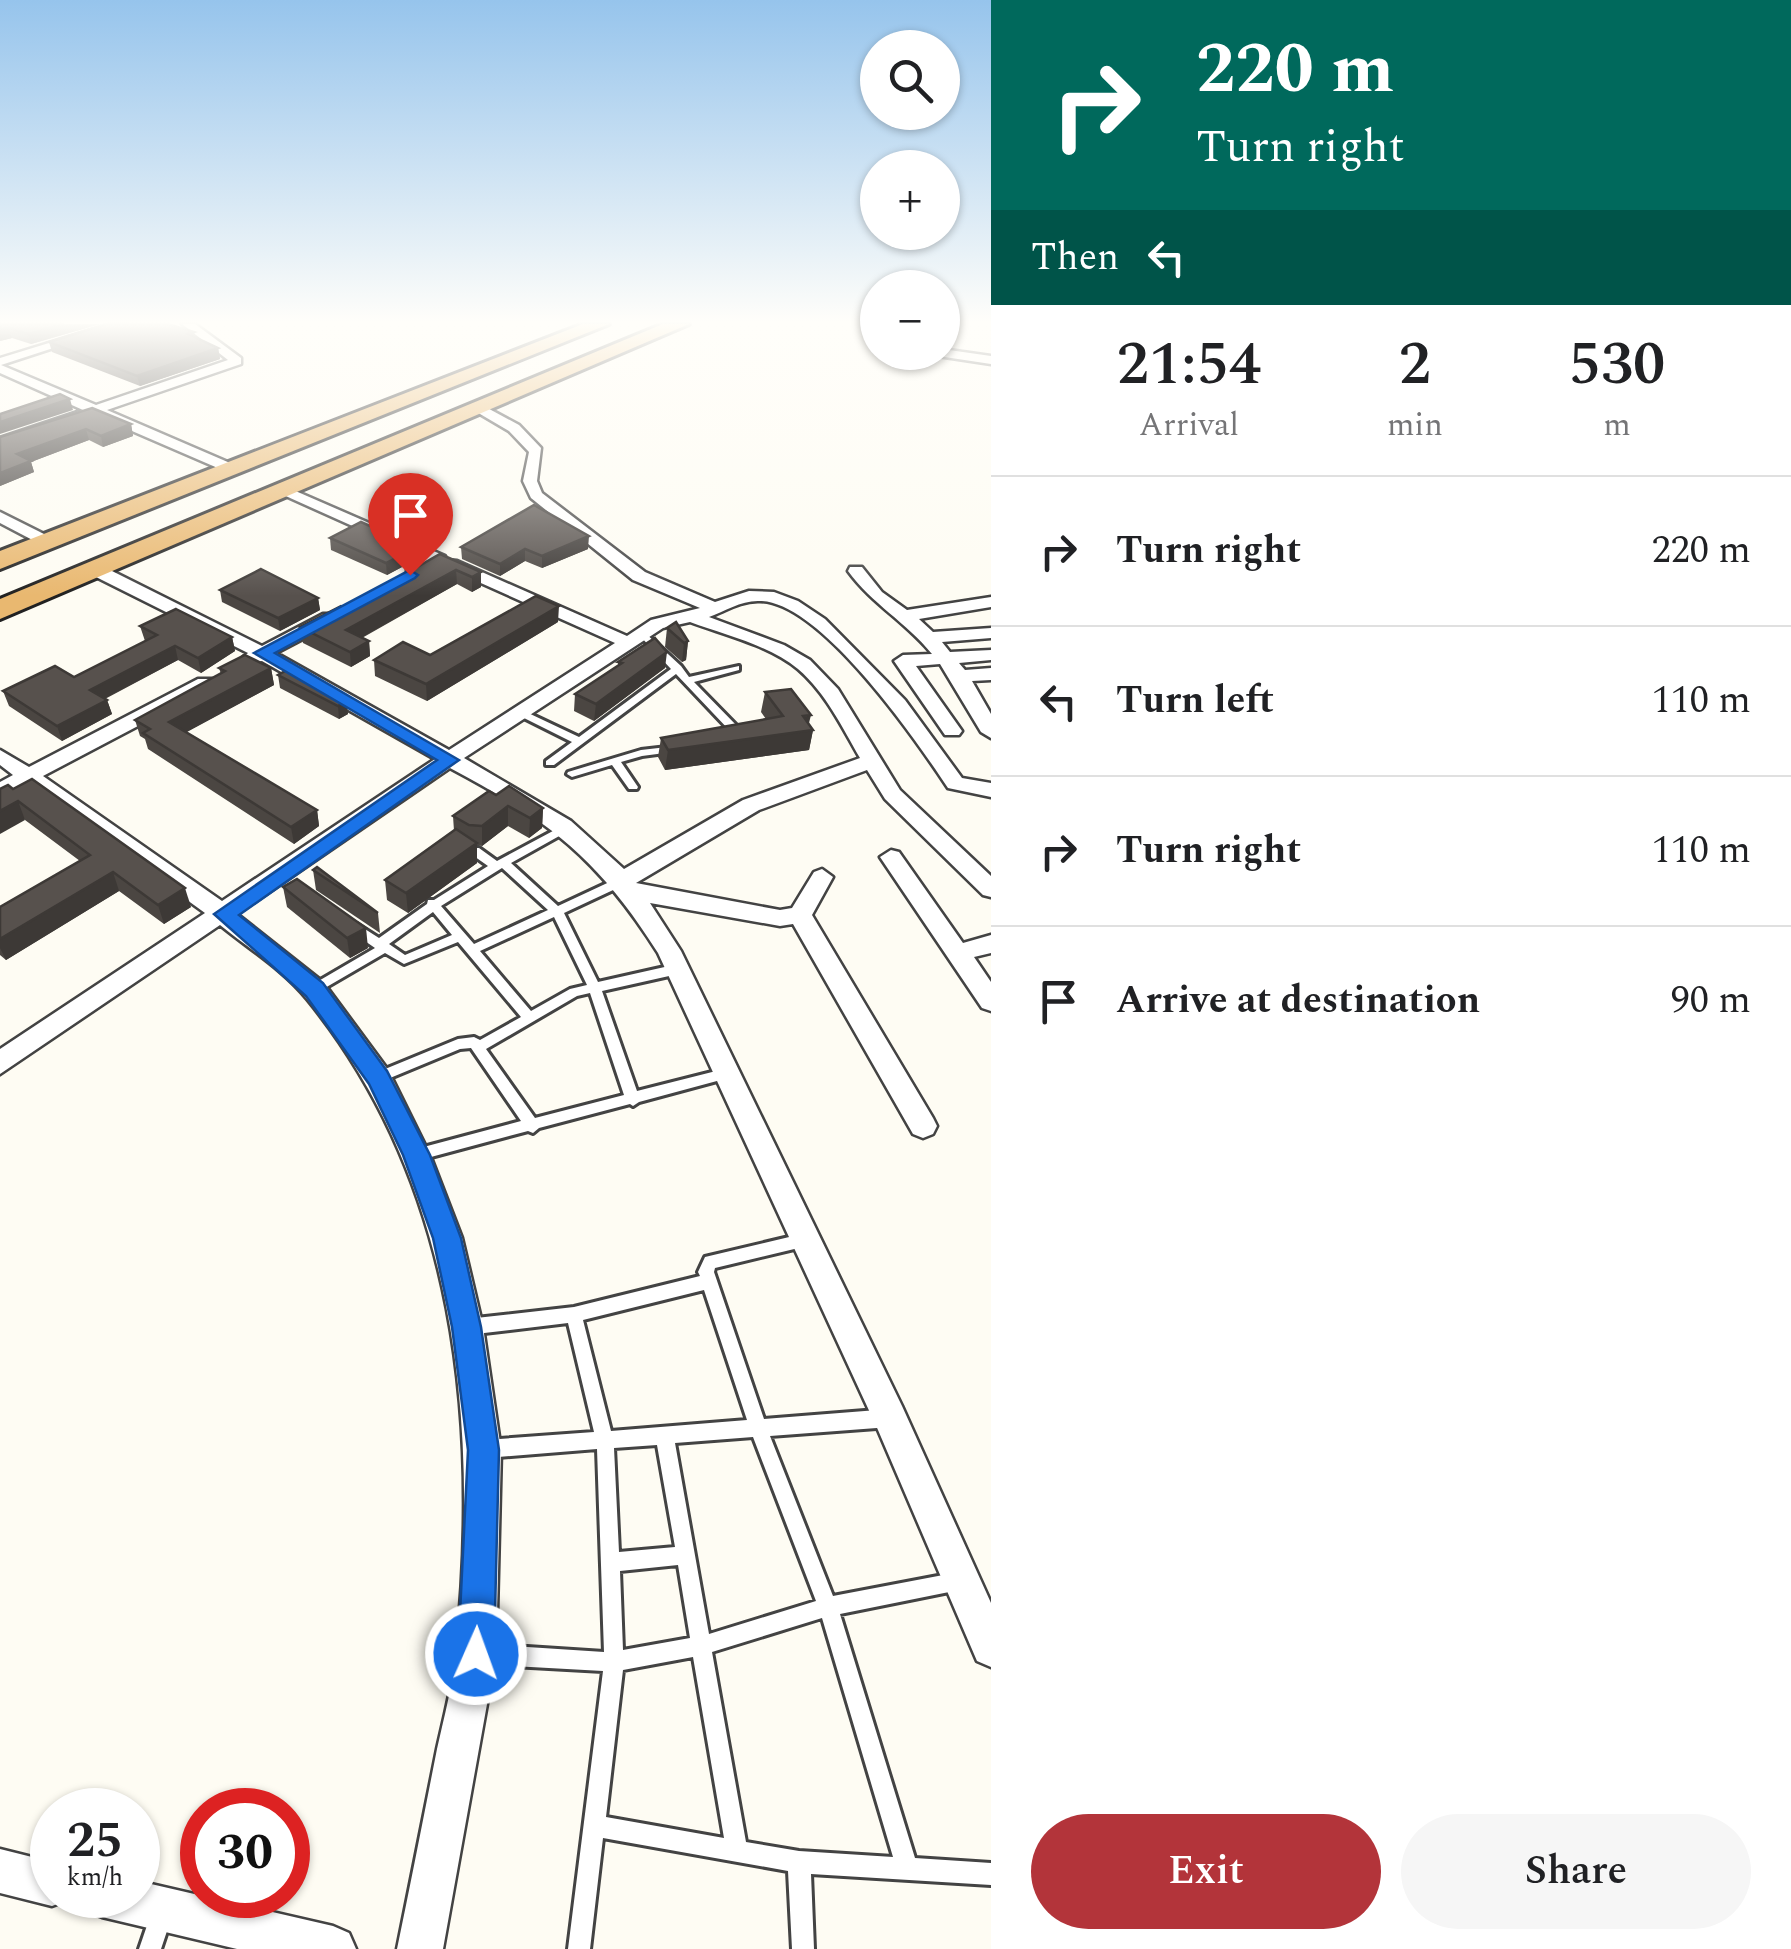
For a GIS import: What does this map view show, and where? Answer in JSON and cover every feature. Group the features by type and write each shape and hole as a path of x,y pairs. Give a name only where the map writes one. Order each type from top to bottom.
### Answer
{"highway":[{"path":"0,561 368,415"},
{"path":"0,610 463,415"}],"street":[{"path":"0,443 82,415"},
{"path":"107,415 232,469"},
{"path":"492,415 514,428 536,451 530,481 536,495 639,576 716,609"},
{"path":"284,490 447,555 636,639"},
{"path":"0,517 48,542"},
{"path":"391,584 447,555"},
{"path":"96,570 262,653 450,760 529,800 566,828 626,886 678,969 808,1240 991,1646"},
{"path":"856,571 876,596 928,638 979,708"},
{"path":"0,1063 224,914 288,880 450,760 657,624 692,617 752,596 781,600 806,612 924,733 955,783 991,790"},
{"path":"904,616 991,602"},
{"path":"14,782 343,610"},
{"path":"692,617 778,650 803,664 830,693 906,808 991,890"},
{"path":"928,638 991,633"},
{"path":"952,731 903,661 991,655"},
{"path":"979,708 991,674"},
{"path":"924,733 952,731 991,692"},
{"path":"0,756 14,782 224,914 314,990 378,1078 416,1155 447,1238 467,1327 484,1450 476,1654 420,1949"},
{"path":"626,886 751,806 872,761"},
{"path":"892,857 991,1001"},
{"path":"800,915 822,877"},
{"path":"626,886 780,918 800,915"},
{"path":"800,915 923,1126"},
{"path":"958,953 991,944"},
{"path":"0,1872 30,1879"},
{"path":"157,1929 333,1949"}],"lane":[{"path":"636,639 678,668 735,730 731,739 714,742"},
{"path":"678,668 554,759 576,772 614,760 696,746"},
{"path":"690,680 736,668"},
{"path":"521,713 577,740"},
{"path":"614,760 633,787"},
{"path":"314,990 381,946 432,904 498,863 566,828"},
{"path":"474,851 498,863 558,913 594,988 633,1100"},
{"path":"472,950 626,886"},
{"path":"432,904 530,1020"},
{"path":"337,915 404,960 460,936"},
{"path":"478,1048 574,992 678,969"},
{"path":"378,1078 458,1044 474,1042 532,1128"},
{"path":"416,1155 532,1128 728,1074"},
{"path":"808,1240 710,1262 706,1272 759,1430 828,1608 907,1867"},
{"path":"467,1327 574,1315 709,1281"},
{"path":"574,1315 605,1443 614,1662 579,1949"},
{"path":"484,1450 890,1418"},
{"path":"665,1438 737,1850"},
{"path":"611,1562 684,1555"},
{"path":"476,1654 614,1662 700,1646 828,1608 963,1580"},
{"path":"594,1826 800,1862 991,1874"},
{"path":"800,1862 804,1949"}],"building":[{"path":"0,415 21,415 0,422"},
{"path":"70,415 109,415 131,424 101,436 86,429 17,454 31,461 0,473 0,437"},
{"path":"534,505 589,536 542,556 525,549 500,564 461,547"},
{"path":"361,522 417,547 386,563 330,538"},
{"path":"440,554 481,572 472,577 456,570 346,630 369,641 350,652 300,627 341,606 346,608"},
{"path":"261,569 318,598 278,618 220,590"},
{"path":"536,596 559,606 426,684 374,660 403,642 430,655"},
{"path":"176,609 232,637 198,658 175,646 90,690 107,700 57,726 3,691 55,666 74,677 157,635 140,626"},
{"path":"676,622 688,641 684,643 667,628"},
{"path":"655,638 667,652 596,704 575,694 622,663 618,662"},
{"path":"245,655 271,668 169,722 317,810 291,827 143,733 150,729 135,720 225,671 219,668"},
{"path":"289,669 346,701 338,706 278,675"},
{"path":"791,689 811,715 803,716 813,730 668,750 661,738 783,716 765,692"},
{"path":"32,779 185,888 158,905 113,872 0,939 0,907 90,855 18,801 0,811 0,789 8,785 13,789"},
{"path":"509,786 543,808 530,818 508,806 482,826 469,825 453,816 489,791 496,795"},
{"path":"456,829 477,843 406,893 385,880"},
{"path":"317,867 378,913 313,870"},
{"path":"297,879 366,928 347,938 283,887"}],"route":[{"path":"410,575 262,653 450,760 224,914 314,990 378,1078 416,1155 447,1238 467,1327 484,1450 476,1654"}]}
